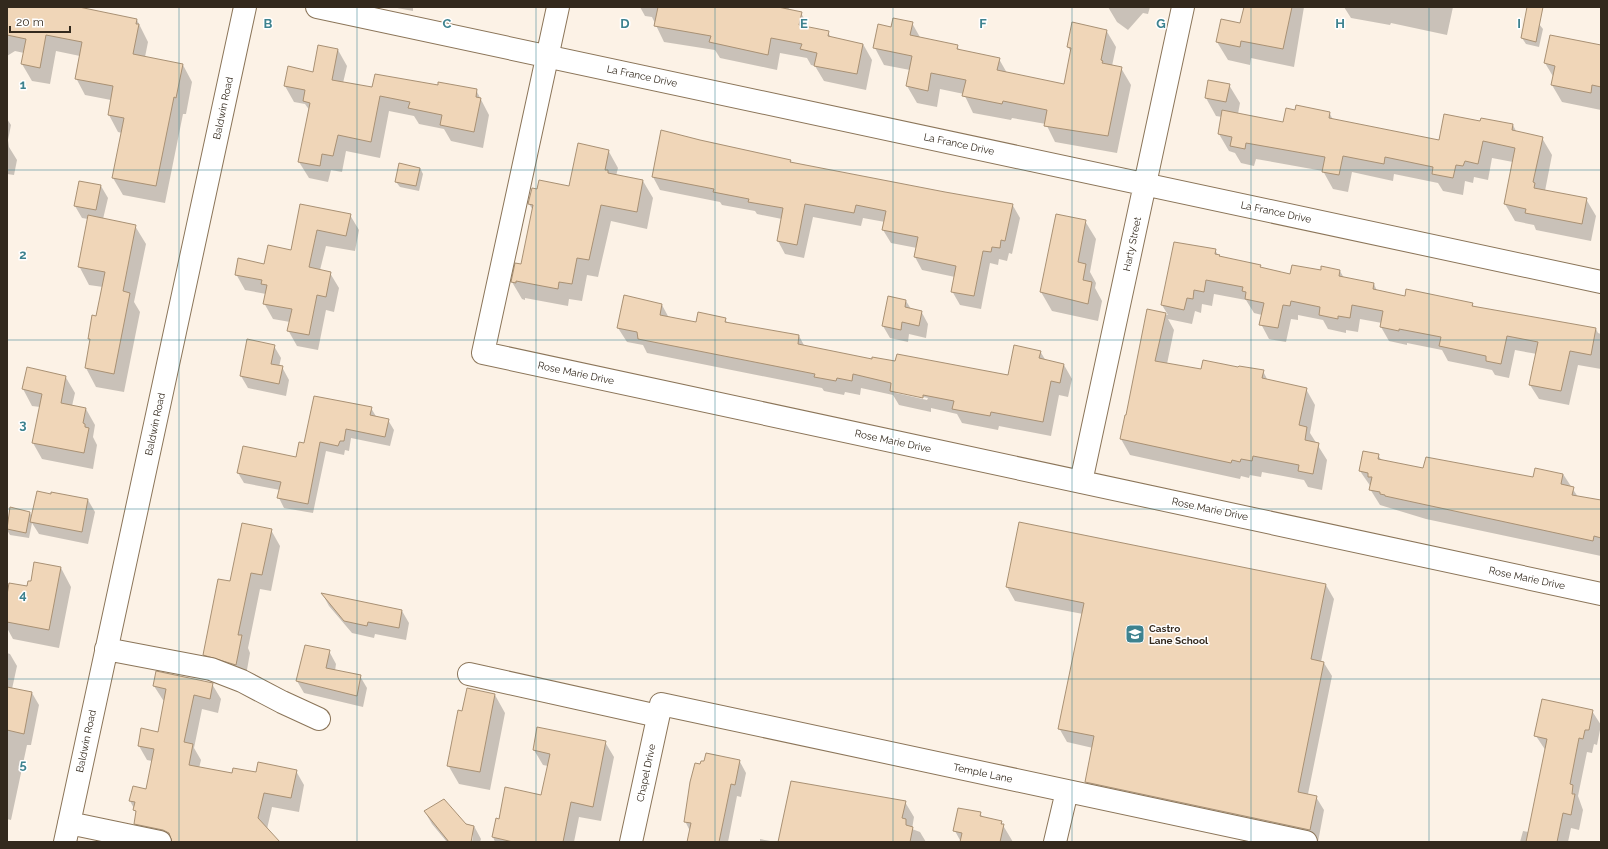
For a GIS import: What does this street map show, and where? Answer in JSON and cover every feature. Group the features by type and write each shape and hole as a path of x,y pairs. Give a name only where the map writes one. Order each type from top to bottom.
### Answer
{"street":[{"name":"Baldwin Road","path":"67,832 244,7"},
{"name":"La France Drive","path":"317,7 1601,282"},
{"path":"547,56 558,7"},
{"name":"Harty Street","path":"1080,482 1183,7"},
{"name":"Rose Marie Drive","path":"547,56 483,353 1601,594"},
{"path":"106,649 211,669 242,680 282,702 319,719"},
{"name":"Temple Lane","path":"469,674 660,710 1067,791 1306,842"},
{"name":"Chapel Drive","path":"631,842 660,710"},
{"path":"1056,842 1067,791"},
{"path":"67,832 160,842"}],"building":[{"path":"7,7 79,7 137,19 136,24 139,24 133,54 183,64 176,98 174,97 156,186 112,178 124,118 108,115 113,86 75,79 82,42 46,35 40,68 21,64 26,39 7,35"},
{"path":"658,7 778,7 802,12 799,25 829,31 828,36 863,44 857,74 814,66 817,53 800,49 802,44 771,38 768,55 709,42 711,36 654,26"},
{"path":"1244,7 1292,7 1283,49 1241,41 1240,47 1216,42 1221,19 1240,23"},
{"path":"1527,7 1543,7 1536,42 1521,38"},
{"path":"893,18 913,22 910,35 958,45 957,49 1000,58 997,70 1064,84 1071,48 1067,47 1072,22 1107,30 1101,60 1103,61 1102,63 1122,67 1108,136 1044,126 1047,110 1003,101 1002,104 962,96 966,80 931,73 928,91 906,86 912,56 873,48 878,24 891,27"},
{"path":"1550,35 1601,45 1601,87 1592,85 1591,93 1551,85 1555,66 1544,63"},
{"path":"318,45 338,49 332,80 372,87 375,74 438,85 438,82 477,89 476,97 481,98 474,132 440,125 442,115 408,108 410,102 380,96 371,142 338,135 333,156 322,154 320,166 298,162 310,103 303,101 305,90 284,86 288,66 313,72"},
{"path":"1208,80 1230,84 1226,102 1205,98"},
{"path":"1296,105 1330,112 1329,118 1439,140 1444,114 1480,121 1481,118 1513,124 1512,130 1543,137 1533,182 1535,183 1534,188 1587,198 1582,224 1525,213 1526,209 1504,204 1515,148 1483,141 1478,164 1465,161 1463,166 1456,165 1453,178 1432,174 1433,167 1385,157 1384,164 1343,156 1339,175 1322,172 1325,157 1246,143 1245,149 1230,146 1232,137 1218,134 1222,110 1283,122 1286,108 1295,110"},
{"path":"661,130 791,160 790,162 1013,204 1005,241 1001,240 1000,248 992,247 991,252 983,251 974,296 951,292 956,266 914,257 918,237 882,230 886,211 856,205 854,213 805,204 797,245 777,241 783,208 748,202 749,199 713,192 714,189 652,177"},
{"path":"578,143 609,150 605,170 608,170 608,173 643,180 637,212 601,205 589,260 577,258 572,284 559,282 558,289 516,281 516,283 511,282 515,263 521,264 533,205 528,204 532,188 537,189 539,180 569,186"},
{"path":"399,163 420,168 416,186 395,182"},
{"path":"79,181 101,185 96,210 74,206"},
{"path":"300,204 351,214 346,236 317,230 309,267 331,272 326,297 317,295 309,335 287,331 292,309 263,304 267,285 261,284 262,280 235,275 238,258 264,264 268,245 291,250"},
{"path":"1056,214 1086,220 1078,262 1086,264 1083,280 1092,282 1088,304 1040,292"},
{"path":"88,215 136,225 123,291 130,293 114,374 85,368 92,315 96,316 105,272 78,267"},
{"path":"1174,242 1216,249 1215,254 1220,255 1219,256 1261,265 1260,267 1290,274 1292,265 1321,270 1321,266 1340,270 1339,276 1374,283 1373,289 1405,296 1406,289 1473,303 1472,306 1596,328 1591,355 1570,351 1561,391 1529,385 1538,342 1507,336 1501,364 1486,361 1486,356 1439,346 1441,337 1380,327 1383,311 1352,305 1350,318 1338,316 1338,319 1319,315 1320,307 1291,301 1290,306 1283,305 1278,328 1259,325 1264,303 1245,299 1246,292 1242,291 1243,287 1206,280 1204,292 1194,290 1193,299 1187,298 1184,310 1161,305"},
{"path":"624,295 662,304 660,315 696,322 698,312 726,318 725,322 799,335 798,344 872,359 872,357 895,361 897,354 1008,375 1014,345 1041,351 1039,358 1064,364 1060,383 1051,381 1043,422 991,412 990,416 952,409 954,401 923,395 923,398 890,391 891,383 853,374 852,381 837,378 836,381 814,377 815,374 638,339 637,332 617,328"},
{"path":"888,296 906,300 905,307 922,311 919,326 902,322 901,330 882,326"},
{"path":"1147,309 1166,313 1155,361 1201,369 1203,360 1238,367 1264,370 1262,378 1307,388 1299,425 1307,427 1305,440 1319,443 1313,474 1298,471 1299,465 1253,456 1252,461 1241,459 1240,462 1232,460 1231,463 1120,439"},
{"path":"247,339 275,345 271,364 283,366 279,384 240,376"},
{"path":"27,367 66,376 61,403 86,408 83,423 85,424 85,427 89,428 84,453 32,443 42,394 22,389"},
{"path":"314,396 372,407 370,415 389,419 385,437 346,429 344,441 340,441 338,446 320,442 308,504 277,498 281,482 237,473 243,446 296,457 299,442 304,443"},
{"path":"1363,451 1379,454 1378,459 1423,468 1426,457 1533,477 1535,468 1563,474 1561,484 1574,487 1572,495 1601,500 1601,538 1594,536 1593,541 1385,496 1380,494 1380,492 1369,490 1372,477 1368,477 1368,473 1359,471"},
{"path":"37,491 88,499 82,532 30,522"},
{"path":"10,507 30,512 26,533 7,529"},
{"path":"1019,522 1326,584 1311,659 1324,662 1298,792 1317,796 1310,830 1085,782 1094,736 1058,729 1084,603 1006,587"},
{"path":"242,523 272,529 262,575 251,573 238,635 242,635 236,665 203,655 218,579 230,581"},
{"path":"34,562 61,567 49,630 7,622 7,595 9,583 27,586 28,581 31,581"},
{"path":"321,593 402,610 399,628 368,622 367,626 344,621"},
{"path":"305,645 330,650 326,668 361,675 357,696 296,681"},
{"path":"156,671 213,683 210,699 194,695 184,742 193,744 189,765 232,773 233,768 256,772 258,762 297,770 291,798 264,793 258,818 280,842 172,842 169,833 163,830 134,824 136,811 133,810 135,802 129,801 133,786 146,789 154,749 138,746 141,728 158,732 166,689 153,686"},
{"path":"7,687 32,692 24,734 7,730"},
{"path":"467,688 495,694 480,772 447,766 458,710 462,711"},
{"path":"1542,699 1593,710 1589,730 1585,730 1583,739 1579,738 1570,784 1573,785 1572,794 1575,794 1571,815 1563,813 1557,842 1526,842 1547,739 1534,736"},
{"path":"537,727 606,741 593,807 571,802 563,842 513,842 492,837 496,818 499,819 505,787 541,795 550,754 533,750"},
{"path":"706,753 740,760 735,785 731,784 719,842 687,842 691,823 684,822 690,782 695,763 700,764 701,761 704,761"},
{"path":"791,781 906,801 902,818 906,819 906,825 913,827 910,842 778,842"},
{"path":"444,799 466,824 474,826 471,842 449,842 424,811"},
{"path":"958,808 981,812 980,816 1002,821 1001,824 1004,824 1000,842 960,842 962,833 953,831"}],"place":[{"name":"Castro Lane School","path":"1135,634"}]}
